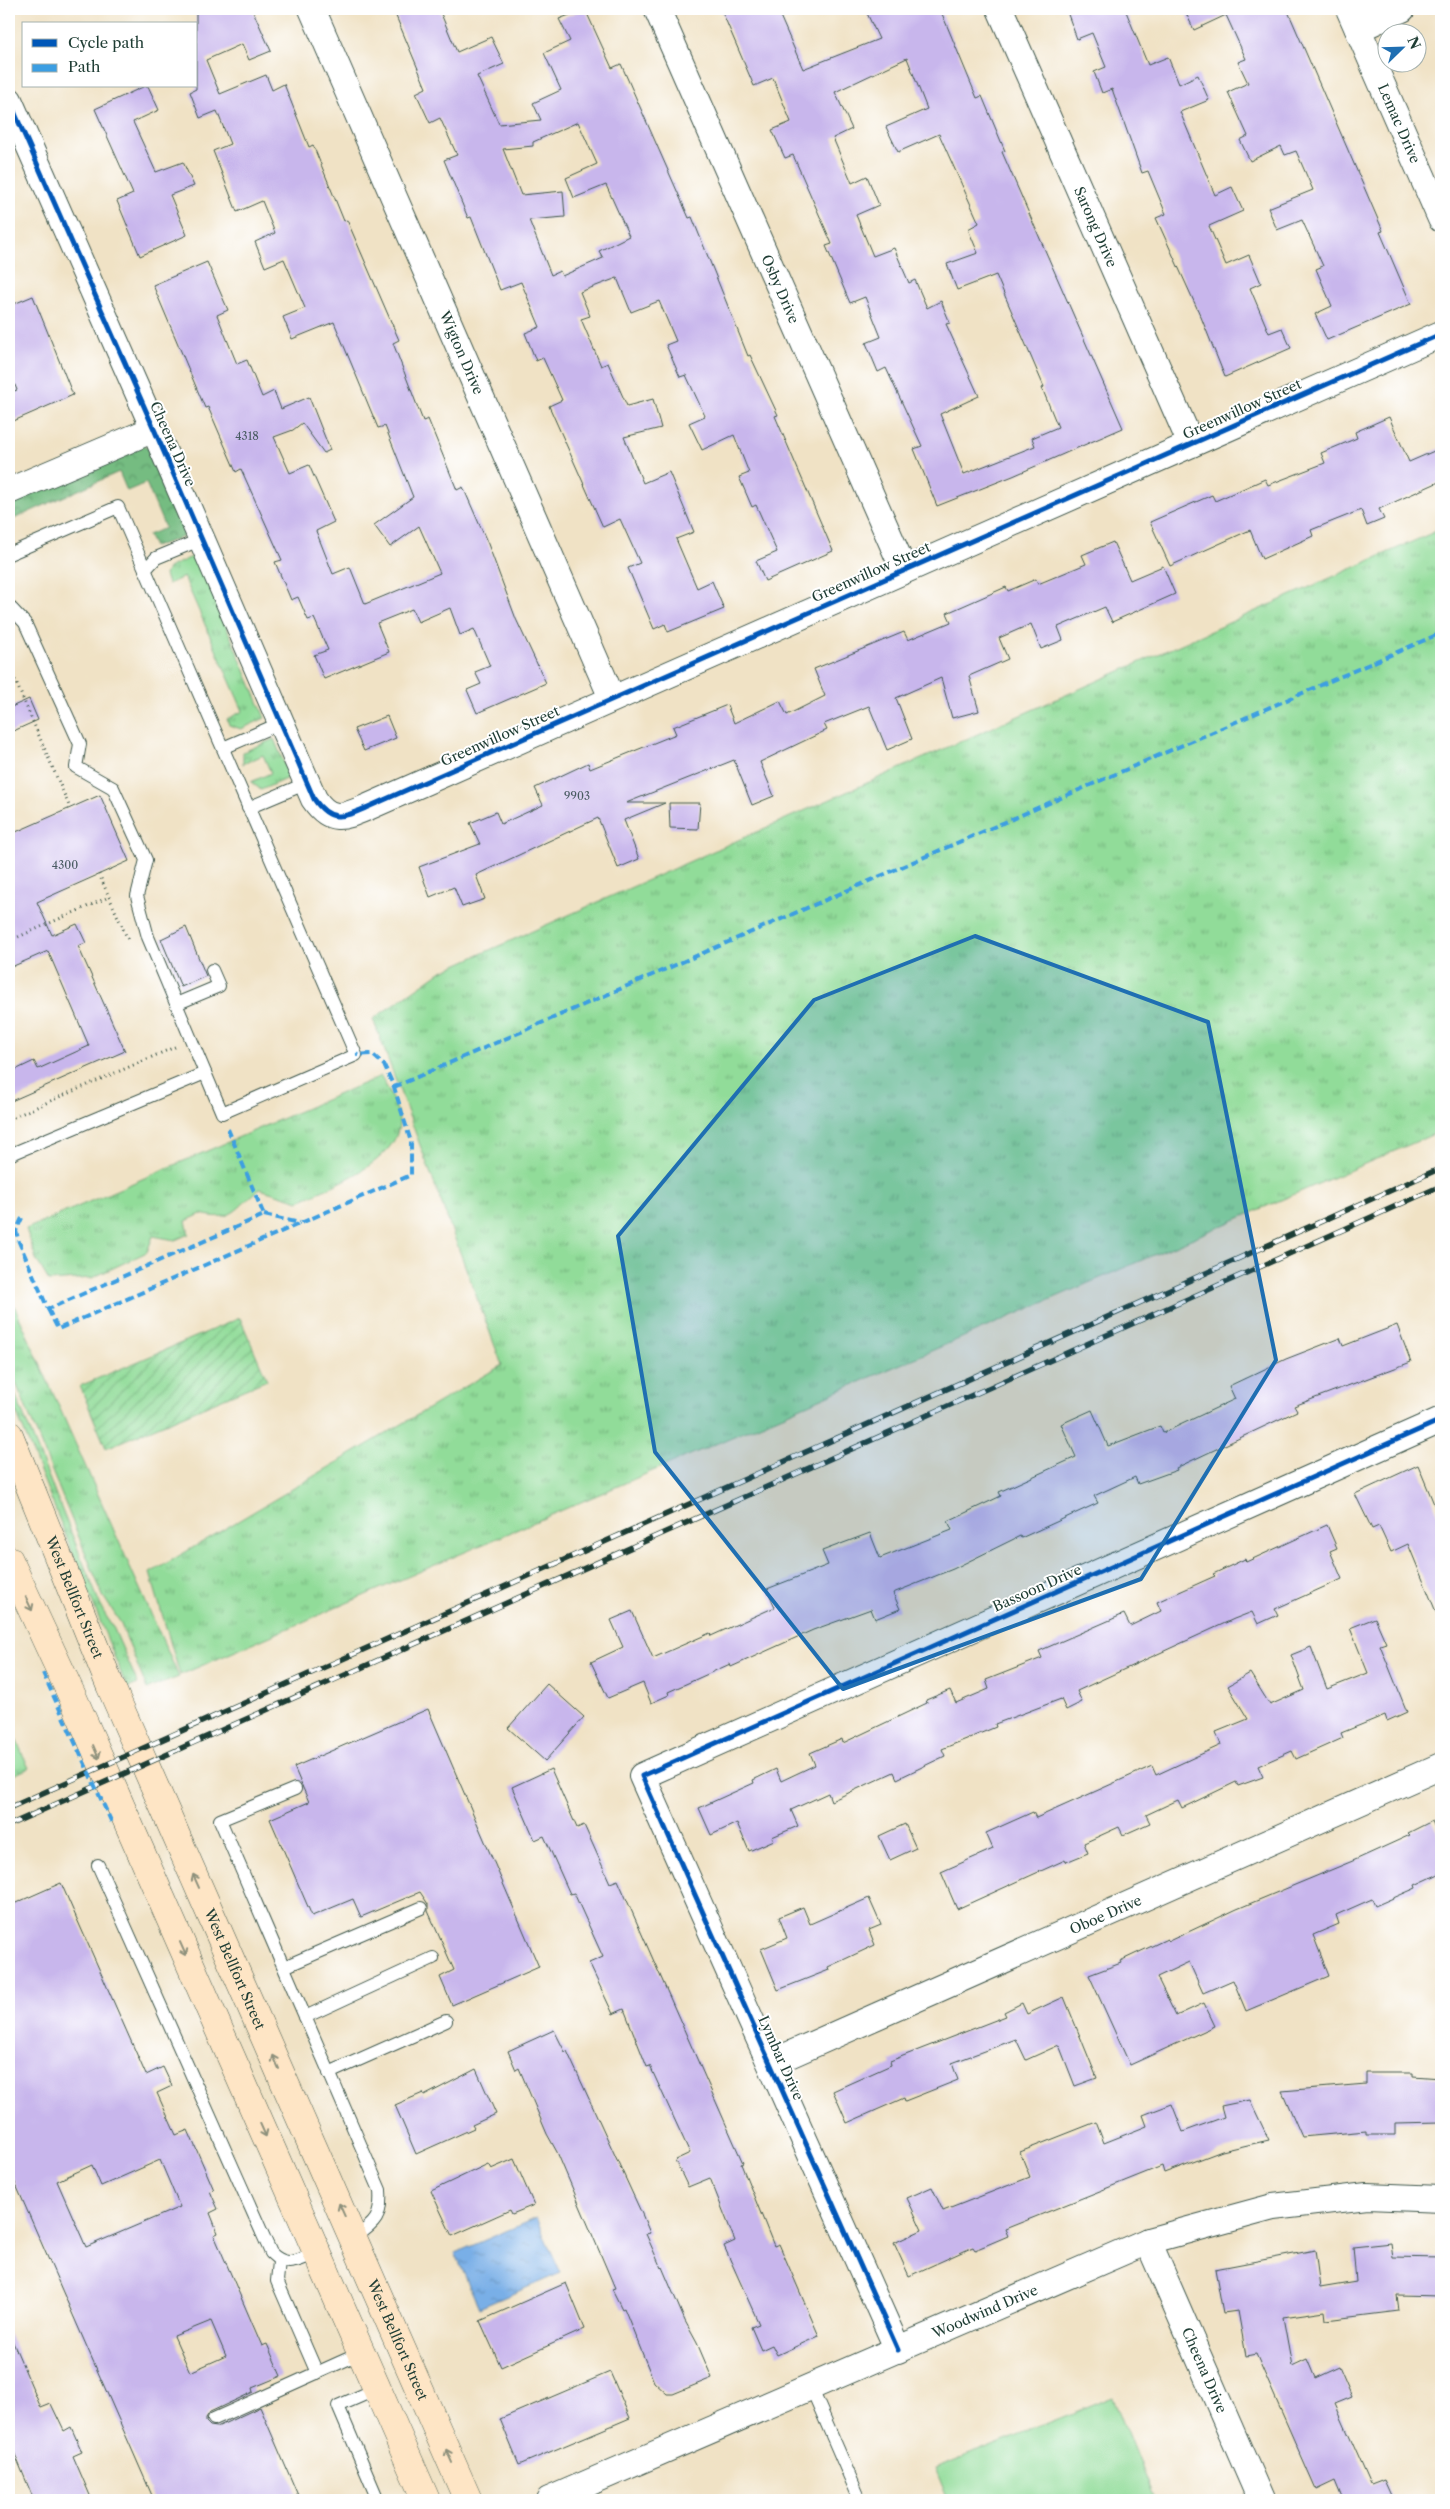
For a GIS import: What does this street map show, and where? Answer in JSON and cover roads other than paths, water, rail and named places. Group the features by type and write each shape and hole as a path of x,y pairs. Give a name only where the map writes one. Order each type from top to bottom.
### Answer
{"main road":[{"name":"West Bellfort Street","path":"9,1435 110,1685 468,2500"},
{"path":"9,1560 74,1700 377,2389 420,2498"},
{"path":"317,2253 354,2238"}],"street":[{"name":"Wigton Drive","path":"312,9 612,698"},
{"name":"Osby Drive","path":"657,9 904,570"},
{"name":"Sarong Drive","path":"1000,9 1191,444"},
{"name":"Lemac Drive","path":"1402,9 1353,19 1441,218"},
{"name":"Cheena Drive","path":"9,100 202,539 310,791"},
{"name":"Greenwillow Street","path":"310,791 321,810 332,816 351,814 1441,334"},
{"path":"9,491 154,429"},
{"name":"Bassoon Drive","path":"642,1776 1441,1420"},
{"name":"Oboe Drive","path":"771,2063 1441,1766"},
{"name":"Lymbar Drive","path":"642,1776 898,2350"},
{"name":"Woodwind Drive","path":"549,2500 1148,2241 1273,2207 1367,2196 1441,2199"},
{"name":"Cheena Drive","path":"1148,2241 1261,2500"}],"lane":[{"path":"9,554 118,507 356,1055 222,1113 148,937 137,896 146,860 113,788 76,768 80,744 25,623 9,606"},
{"path":"145,570 156,558 202,539"},
{"path":"223,748 281,723"},
{"path":"248,808 310,791"},
{"path":"176,1004 218,986 212,970"},
{"path":"9,1155 205,1073"},
{"path":"295,1789 220,1820 380,2190 382,2208 371,2227 354,2238"},
{"path":"98,1865 271,2253 279,2262 290,2263 317,2253"},
{"path":"284,1967 421,1908"},
{"path":"305,2017 433,1958"},
{"path":"329,2073 446,2021"},
{"path":"279,2262 277,2282 317,2373"},
{"path":"214,2419 361,2353"},
{"path":"811,2387 860,2500"},
{"path":"377,2389 338,2406 378,2500"}],"water":[{"path":"536,2218 561,2273 479,2308 455,2253"}],"railway":[{"path":"9,1808 1441,1168"},
{"path":"9,1825 1441,1186"}]}
